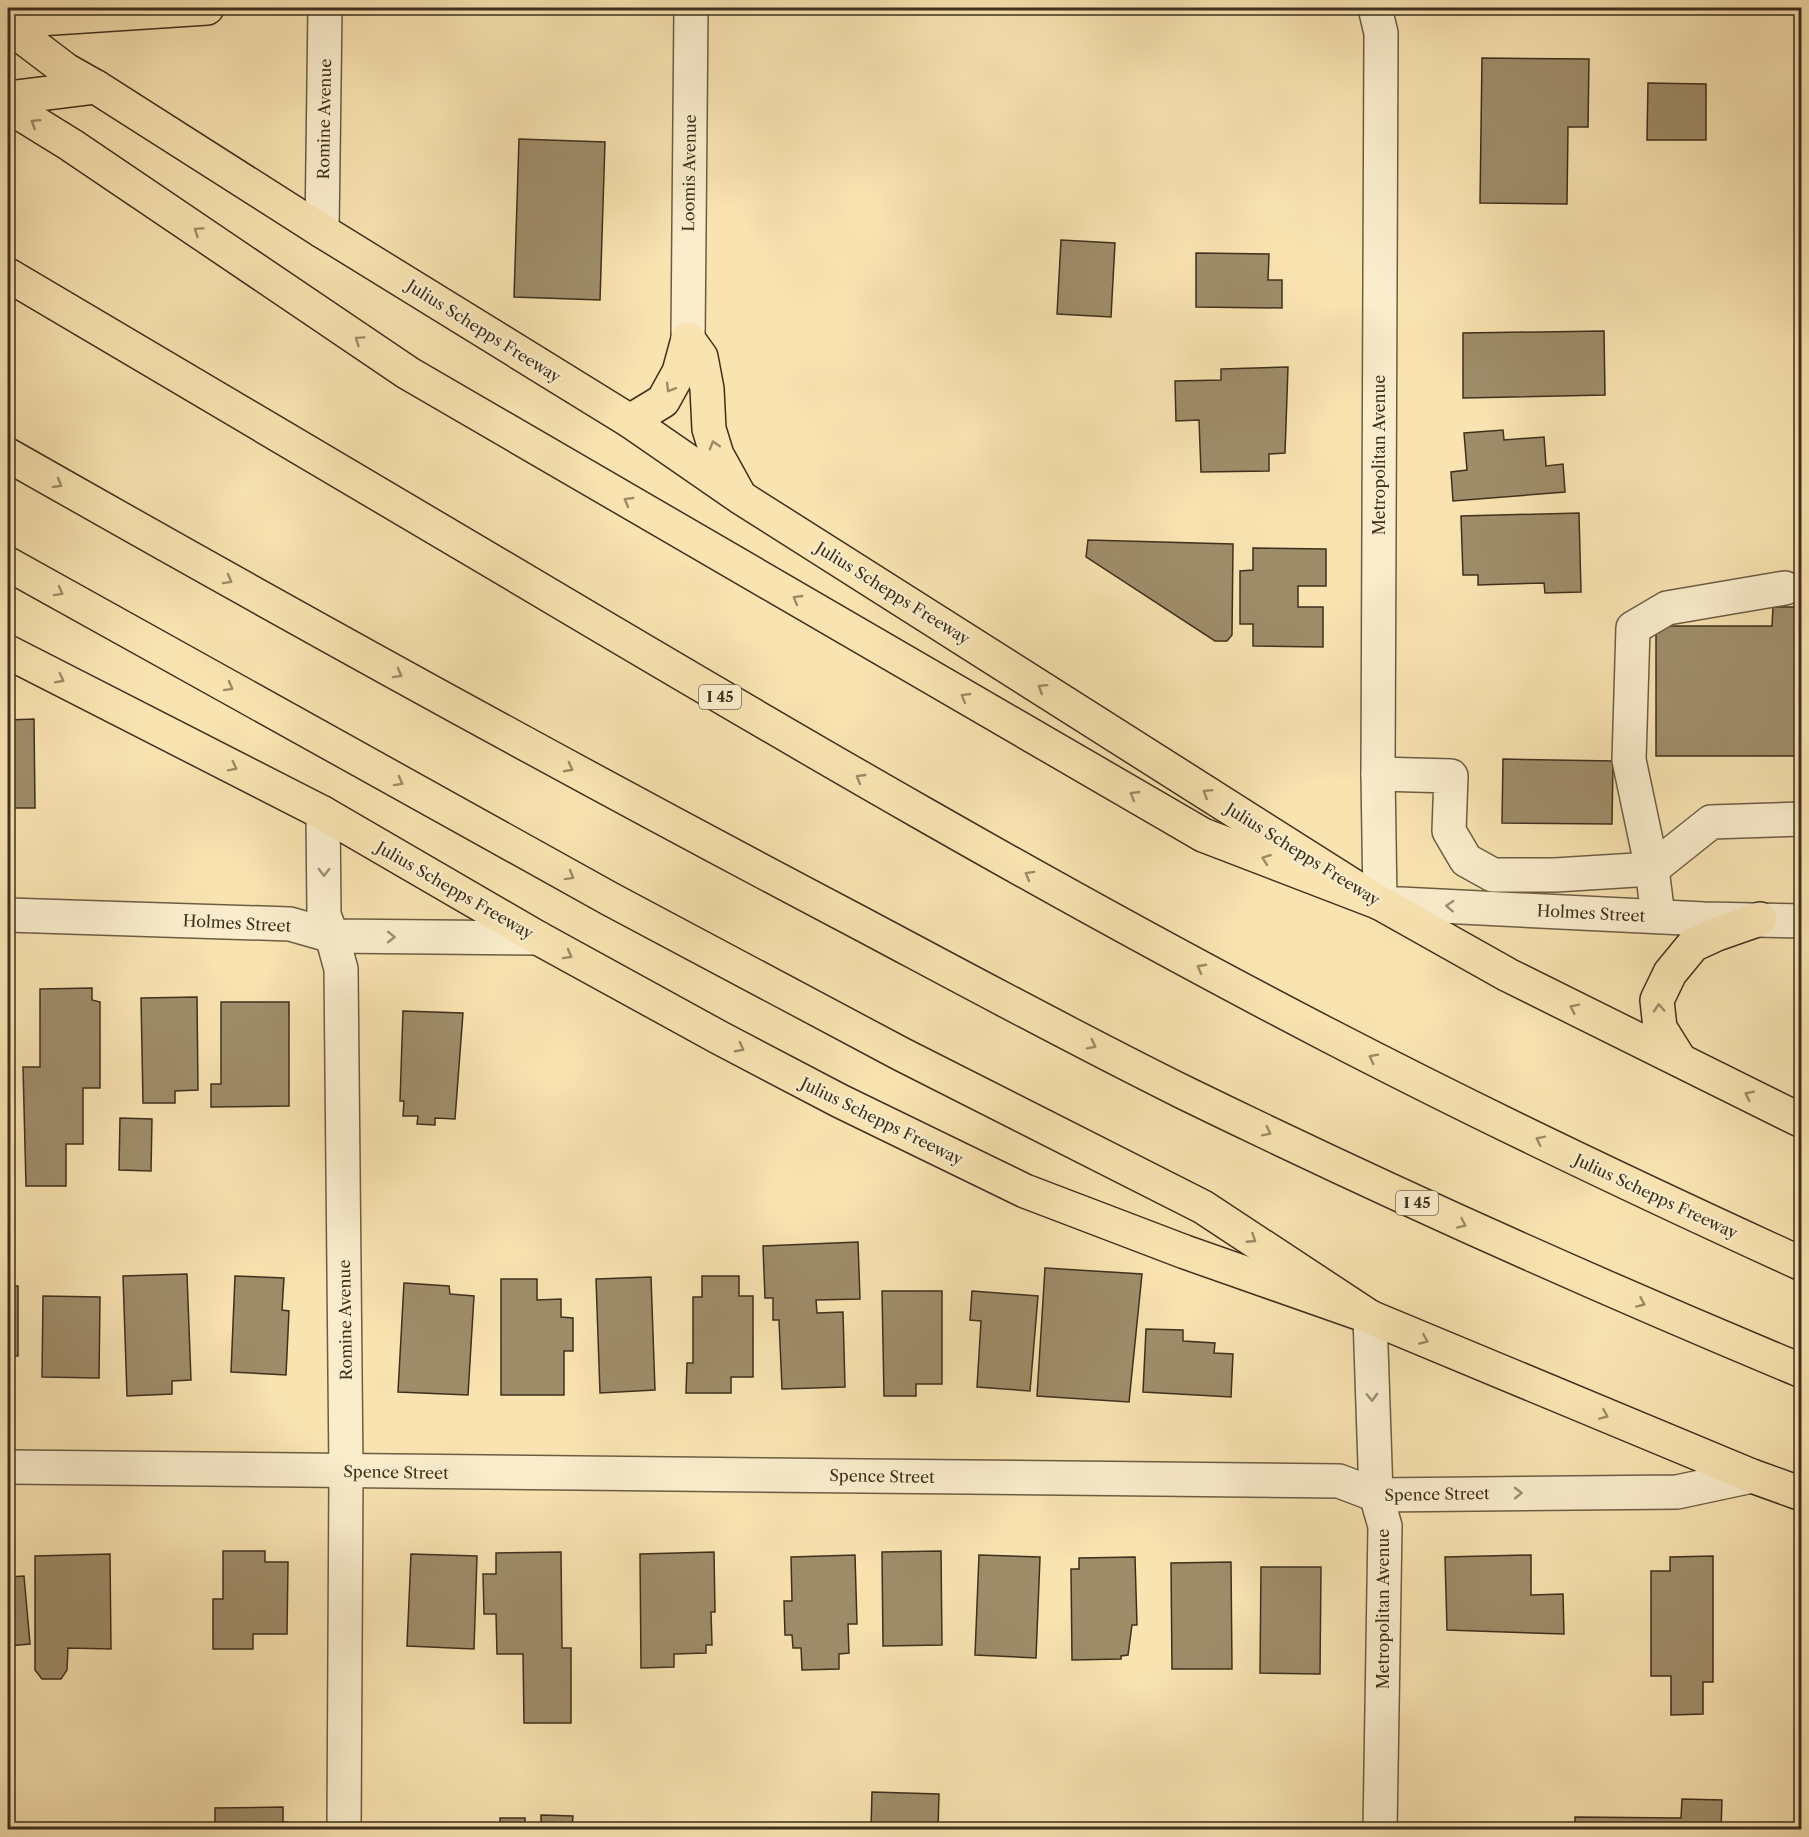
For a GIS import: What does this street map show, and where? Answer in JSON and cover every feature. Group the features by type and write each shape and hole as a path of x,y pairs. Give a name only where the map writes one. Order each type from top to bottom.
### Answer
{"main road":[{"path":"8,21 207,8"},
{"name":"Julius Schepps Freeway","path":"8,26 66,70 630,421 740,497 1380,903 1508,975 1802,1121"},
{"path":"8,98 96,87"},
{"path":"8,106 71,145 408,373 1203,835 1380,903"},
{"name":"Julius Schepps Freeway","path":"8,275 739,708 1032,876 1392,1068 1670,1203 1802,1264"},
{"path":"630,421 663,400 679,372 688,339"},
{"path":"688,339 701,357 707,389 709,429 717,455 740,497"},
{"name":"I 45","path":"8,455 511,737 775,879 1167,1084 1444,1216 1802,1371"},
{"path":"8,564 610,899 901,1054 1203,1207 1370,1317"},
{"name":"Julius Schepps Freeway","path":"8,652 323,813 538,938 720,1038 840,1101 1025,1191 1370,1317 1752,1476 1802,1494"},
{"path":"1680,1060 1660,1028 1657,1000 1670,973 1693,945 1717,933 1760,920"}],"street":[{"name":"Romine Avenue","path":"322,231 325,8"},
{"name":"Loomis Avenue","path":"688,339 691,8"},
{"name":"Metropolitan Avenue","path":"1375,8 1381,33 1378,774 1380,903"},
{"path":"1658,916 1652,869 1629,760 1633,628 1667,608 1785,588"},
{"path":"1378,774 1450,776 1449,831 1466,860 1493,875 1555,875 1652,869 1711,822 1802,819"},
{"name":"Romine Avenue","path":"323,813 324,915 341,969 346,1471 344,1830"},
{"path":"1484,908 1493,875"},
{"path":"1555,875 1555,911"},
{"name":"Holmes Street","path":"1380,903 1802,921"},
{"name":"Holmes Street","path":"8,915 290,924 332,936 538,938"},
{"name":"Metropolitan Avenue","path":"1370,1317 1376,1495 1385,1526 1380,1830"},
{"name":"Spence Street","path":"8,1467 1339,1481 1376,1495 1677,1492 1752,1476"}],"building":[{"path":"1482,58 1589,59 1588,127 1568,127 1567,204 1480,203"},
{"path":"1648,83 1706,84 1706,140 1647,140"},
{"path":"519,139 605,142 600,300 514,297"},
{"path":"1061,240 1115,243 1111,317 1057,314"},
{"path":"1196,253 1269,254 1268,280 1282,280 1282,308 1196,307"},
{"path":"1604,331 1605,395 1463,398 1463,333"},
{"path":"1288,367 1285,453 1269,454 1269,471 1201,472 1199,420 1176,421 1175,381 1221,380 1221,369"},
{"path":"1503,430 1504,440 1544,437 1546,466 1563,464 1565,492 1453,501 1451,472 1467,470 1464,433"},
{"path":"1579,513 1581,592 1545,593 1544,583 1478,585 1478,575 1463,575 1461,516"},
{"path":"1088,540 1233,544 1232,635 1227,641 1215,641 1086,557"},
{"path":"1253,548 1326,549 1326,586 1298,586 1298,607 1323,607 1323,647 1253,646 1253,624 1240,624 1240,571 1253,570"},
{"path":"1773,607 1802,607 1802,756 1656,756 1656,626 1772,626"},
{"path":"34,719 35,808 8,808 8,720"},
{"path":"1503,759 1613,761 1612,824 1502,823"},
{"path":"92,988 92,1000 100,1002 100,1088 83,1088 83,1144 66,1144 66,1186 26,1186 23,1067 40,1067 40,989"},
{"path":"197,997 198,1090 175,1091 175,1103 143,1103 141,998"},
{"path":"221,1002 289,1002 289,1106 211,1107 211,1084 221,1084"},
{"path":"403,1011 463,1013 455,1119 435,1118 435,1125 417,1124 418,1116 403,1116 404,1101 400,1101"},
{"path":"8,1044 13,1044 12,1088 8,1088"},
{"path":"120,1118 152,1119 151,1171 119,1170"},
{"path":"858,1242 860,1299 816,1300 817,1313 843,1312 845,1387 782,1389 779,1320 773,1320 773,1298 765,1298 763,1246"},
{"path":"1045,1268 1142,1274 1129,1402 1037,1396"},
{"path":"187,1274 191,1380 172,1381 172,1394 127,1396 123,1276"},
{"path":"235,1276 284,1278 282,1310 289,1311 286,1375 231,1372"},
{"path":"702,1276 739,1276 739,1296 753,1296 753,1377 731,1377 731,1393 686,1393 687,1363 693,1363 693,1297 702,1297"},
{"path":"651,1277 655,1390 600,1393 596,1279"},
{"path":"501,1279 537,1279 537,1300 561,1299 561,1317 573,1318 573,1351 564,1351 564,1395 501,1395"},
{"path":"404,1283 449,1286 450,1294 474,1296 468,1395 398,1392"},
{"path":"8,1286 18,1286 18,1356 8,1356"},
{"path":"882,1291 942,1291 942,1384 916,1384 916,1396 884,1396"},
{"path":"972,1291 1038,1296 1030,1391 977,1387 981,1321 970,1320"},
{"path":"43,1296 100,1297 99,1378 42,1377"},
{"path":"1146,1329 1183,1330 1183,1341 1215,1343 1214,1353 1233,1354 1231,1397 1143,1392"},
{"path":"223,1551 265,1551 265,1562 288,1562 287,1634 253,1634 253,1649 213,1649 213,1599 223,1599"},
{"path":"941,1551 942,1645 883,1646 882,1552"},
{"path":"561,1552 562,1648 571,1648 571,1723 524,1723 523,1654 497,1654 496,1614 484,1614 483,1574 496,1574 496,1553"},
{"path":"714,1552 715,1612 711,1612 712,1645 706,1645 706,1653 674,1654 674,1667 641,1668 640,1554"},
{"path":"110,1554 111,1649 68,1648 67,1670 61,1679 42,1679 35,1670 35,1556"},
{"path":"411,1554 477,1556 474,1649 407,1646"},
{"path":"855,1555 857,1624 848,1624 849,1653 839,1654 839,1669 802,1670 801,1648 793,1648 792,1635 785,1635 784,1601 792,1601 791,1557"},
{"path":"979,1555 1040,1557 1036,1658 975,1655"},
{"path":"1531,1555 1531,1595 1563,1594 1564,1634 1447,1630 1445,1557"},
{"path":"1713,1556 1713,1682 1703,1682 1703,1714 1671,1715 1671,1676 1651,1676 1651,1571 1670,1571 1670,1557"},
{"path":"1135,1557 1137,1625 1132,1625 1128,1655 1121,1656 1121,1659 1072,1660 1071,1569 1079,1569 1079,1558"},
{"path":"1231,1562 1232,1669 1172,1669 1171,1563"},
{"path":"1261,1567 1321,1567 1320,1674 1260,1673"},
{"path":"24,1576 30,1644 8,1646 8,1577"},
{"path":"872,1792 939,1794 938,1830 871,1830"},
{"path":"1682,1799 1722,1800 1721,1830 1575,1830 1575,1817 1681,1818"},
{"path":"283,1807 283,1822 287,1822 287,1830 215,1830 215,1808"},
{"path":"541,1815 573,1816 572,1830 541,1830"},
{"path":"500,1818 525,1818 525,1830 500,1830"}]}
